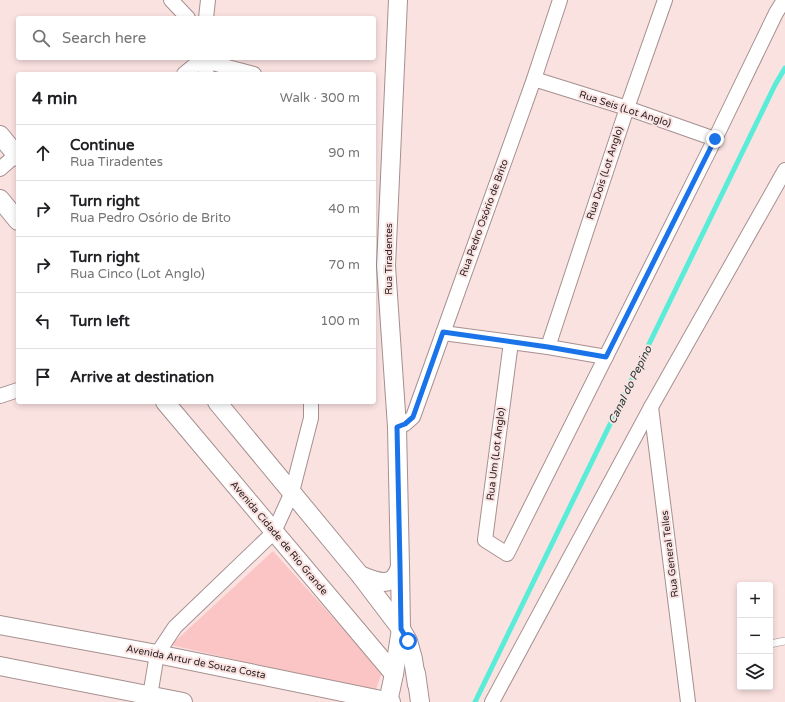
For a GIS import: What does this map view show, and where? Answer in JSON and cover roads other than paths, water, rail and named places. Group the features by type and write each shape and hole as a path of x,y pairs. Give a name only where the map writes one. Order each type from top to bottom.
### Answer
{"street":[{"path":"171,0 186,16"},
{"path":"206,16 208,0"},
{"name":"Rua Tiradentes","path":"389,702 401,629 397,427 386,266 398,0"},
{"name":"Rua Pedro Osório de Brito","path":"397,427 405,424 413,417 534,79 560,0"},
{"name":"Rua Dois (Lot Anglo)","path":"548,347 664,0"},
{"path":"443,332 606,357 776,13 784,0"},
{"path":"186,72 200,60"},
{"path":"201,60 206,72"},
{"path":"205,60 247,72"},
{"name":"Rua Seis (Lot Anglo)","path":"534,79 627,108 715,139"},
{"path":"0,135 16,155"},
{"path":"0,169 16,157"},
{"path":"492,702 651,407 785,170"},
{"path":"0,199 16,219"},
{"name":"Rua Um (Lot Anglo)","path":"511,342 485,540 507,554 606,357"},
{"path":"0,396 16,391"},
{"name":"Avenida Cidade de Rio Grande","path":"167,404 394,674"},
{"path":"219,404 360,575 401,629 408,641 413,659 417,684"},
{"path":"150,699 158,654 175,627 274,532 292,492 311,418 310,404"},
{"name":"Rua General Telles","path":"651,407 688,702"},
{"name":"Rua Tiradentes","path":"399,518 420,702"},
{"path":"360,575 378,582 390,581 395,577 400,566"},
{"name":"Avenida Artur de Souza Costa","path":"0,625 158,654 389,702"},
{"path":"0,666 150,699 182,702"}],"lane":[{"path":"773,643 785,641"}],"waterway":[{"name":"Canal do Pepino","path":"475,702 775,85 785,68"}]}
